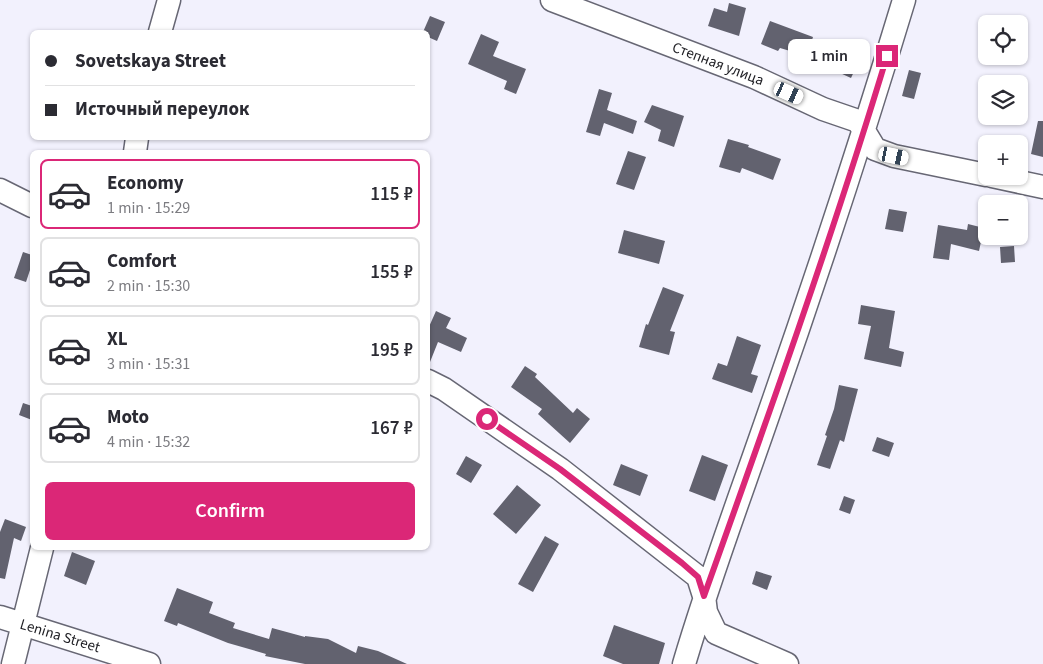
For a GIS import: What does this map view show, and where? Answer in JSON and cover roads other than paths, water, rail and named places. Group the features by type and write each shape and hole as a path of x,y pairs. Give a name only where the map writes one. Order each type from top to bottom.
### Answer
{"street":[{"path":"161,30 169,0"},
{"name":"Степная улица","path":"552,0 754,78 858,121 875,149 894,156 978,173"},
{"path":"684,664 704,596 769,414 864,131 904,0"},
{"path":"1028,184 1043,187"},
{"path":"0,190 30,205"},
{"path":"430,382 444,389 560,469 698,577 704,596 706,612 716,633 787,664"},
{"path":"13,664 42,550"},
{"name":"Lenina Street","path":"0,617 149,664"}]}
